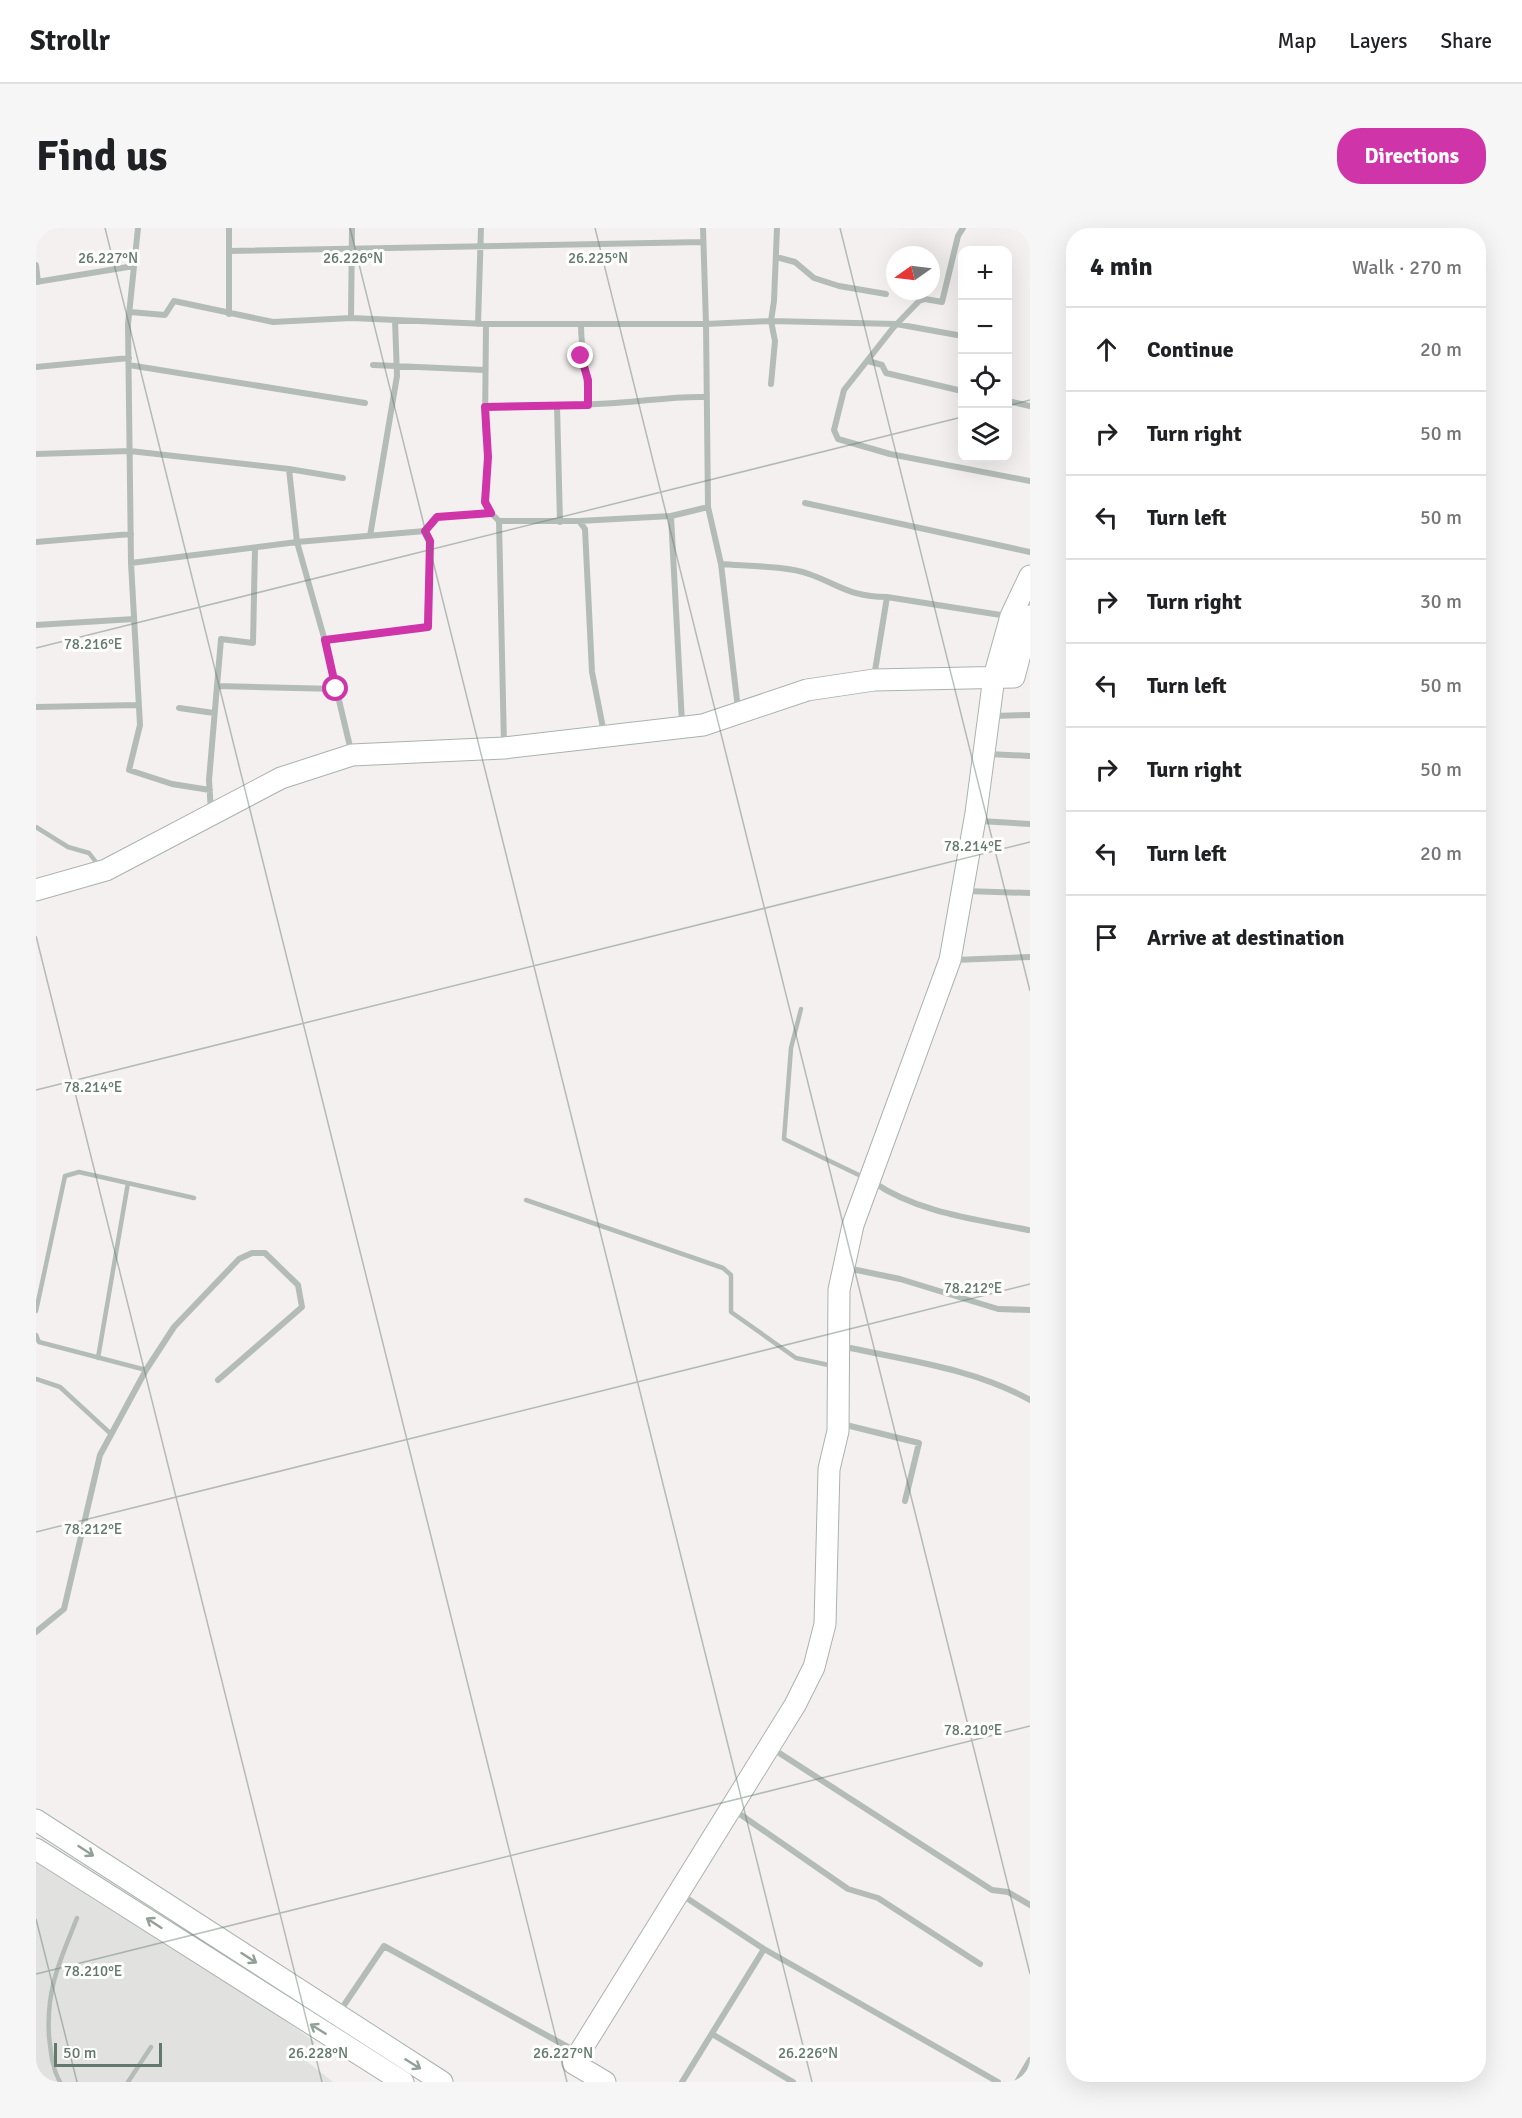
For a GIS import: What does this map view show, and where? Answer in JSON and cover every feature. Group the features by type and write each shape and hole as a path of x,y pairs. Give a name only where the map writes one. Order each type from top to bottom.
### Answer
{"street":[{"path":"138,228 130,312 129,362 131,563 140,724 129,770 172,784 210,790"},
{"path":"229,228 229,314"},
{"path":"351,318 352,228"},
{"path":"478,324 481,228"},
{"path":"703,228 708,507 721,564 738,713"},
{"path":"771,384 775,341 771,321 777,228"},
{"path":"963,228 958,236 942,302 926,299 919,301 896,324 844,390 834,423 838,438 890,454 1030,481"},
{"path":"229,251 703,242"},
{"path":"776,257 795,262 814,278 831,284 886,294"},
{"path":"36,265 37,282 134,266"},
{"path":"130,312 165,315 174,300 229,314 292,323 351,318 478,324 581,325 771,321 896,324 957,335"},
{"path":"370,536 397,366 395,320"},
{"path":"486,324 485,407 488,457 485,502 498,521 504,748"},
{"path":"581,325 581,356 588,380 588,405"},
{"path":"868,361 882,365 886,373 958,390"},
{"path":"36,367 129,362 365,403"},
{"path":"373,365 486,370"},
{"path":"485,407 588,405 655,400 672,396 706,397"},
{"path":"1012,402 1030,406"},
{"path":"557,405 560,522"},
{"path":"36,453 130,451 289,469 343,478"},
{"path":"289,469 297,542 325,640 352,755"},
{"path":"806,503 1030,552"},
{"path":"498,521 560,522 671,516 708,507"},
{"path":"131,563 297,542 425,531 437,517 491,513"},
{"path":"671,516 683,727"},
{"path":"579,521 585,529 592,672 604,736"},
{"path":"325,640 428,627 430,541 425,531"},
{"path":"36,542 131,534"},
{"path":"211,815 214,713 221,639 253,643 255,548"},
{"path":"721,564 807,573 839,589 870,597 887,597 1021,616"},
{"path":"605,2082 573,2063 770,1747 814,1667 825,1624 829,1469 839,1423 839,1290 843,1267 853,1225 868,1179 950,960 989,716 1004,677 1030,576"},
{"path":"874,680 887,597"},
{"path":"36,625 134,619"},
{"path":"38,887 103,871 281,778 352,755 504,748 703,725 807,690 874,680 1004,677"},
{"path":"217,686 336,689"},
{"path":"36,707 139,705"},
{"path":"178,708 214,713"},
{"path":"989,716 1030,715"},
{"path":"984,754 1030,756"},
{"path":"974,821 1030,824"},
{"path":"962,891 1030,893"},
{"path":"950,960 1030,957"},
{"path":"868,1179 897,1198 919,1207 1028,1230"},
{"path":"36,1632 64,1609 100,1455 146,1370 174,1328 239,1259 252,1253 265,1252 298,1285 302,1308 218,1380"},
{"path":"843,1267 900,1279 998,1309 1030,1310"},
{"path":"839,1345 988,1380 1030,1400"},
{"path":"839,1423 919,1443 905,1502"},
{"path":"770,1747 992,1890 1008,1892 1030,1905"},
{"path":"731,1808 848,1889 878,1898 980,1964"},
{"path":"36,1820 442,2082"},
{"path":"36,1849 403,2082"},
{"path":"679,1893 764,1949 998,2082"},
{"path":"337,2016 384,1946 580,2054"},
{"path":"682,2082 764,1949"},
{"path":"712,2034 793,2082"},
{"path":"1017,2082 1030,2060"}],"lane":[{"path":"36,827 68,847 89,853 103,871"},
{"path":"801,1009 791,1048 784,1139 868,1179"},
{"path":"36,1311 65,1176 78,1172 194,1198"},
{"path":"98,1358 128,1183"},
{"path":"526,1200 723,1268 731,1275 731,1312 796,1358 839,1367"},
{"path":"36,1335 39,1342 146,1370"},
{"path":"36,1379 60,1387 111,1434"},
{"path":"60,2082 51,2054 49,1996 55,1971 77,1918"},
{"path":"128,2082 151,2047"}],"shaded area":[{"path":"36,1855 221,1975 315,2042 305,2060 333,2082 36,2082"}],"route":[{"path":"336,689 325,640 428,627 430,541 425,531 437,517 491,513 485,502 488,457 485,407 588,405 588,380 581,356"}]}
